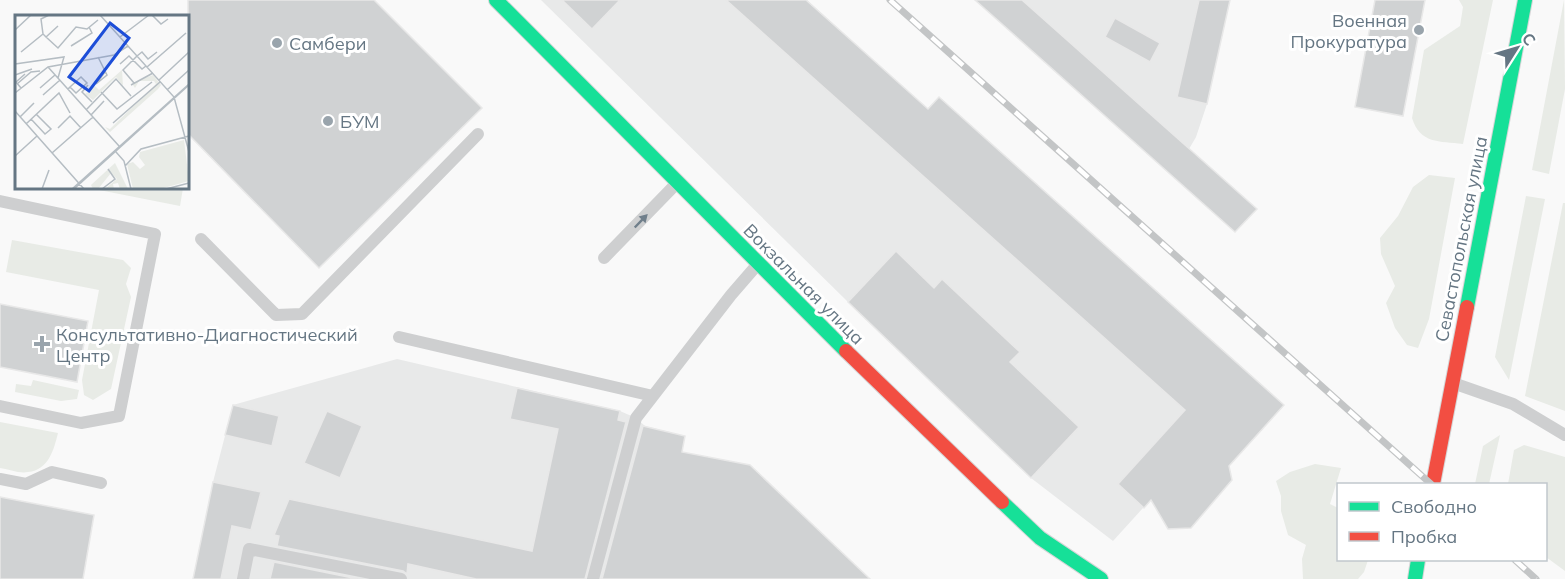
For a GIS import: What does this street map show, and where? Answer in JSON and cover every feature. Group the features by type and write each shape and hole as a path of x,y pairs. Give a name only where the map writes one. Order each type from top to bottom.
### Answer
{"street":[{"name":"Вокзальная улица","path":"496,0 758,264 960,463 1040,538 1101,579"},
{"name":"Севастопольская улица","path":"1432,483 1525,0"},
{"path":"1414,579 1418,561"}],"lane":[{"path":"201,238 276,315 302,314 478,134"},
{"path":"604,258 677,183"},
{"path":"0,201 155,234 119,416 81,423 0,405"},
{"path":"593,579 636,418 731,295 758,264"},
{"path":"399,337 653,396"},
{"path":"1452,383 1513,404 1565,435"},
{"path":"0,480 26,484 52,472 101,483"},
{"path":"243,579 249,549 401,579"}],"shaded area":[{"path":"541,0 807,0 927,109 939,97 1284,405 1229,466 1202,443 1113,541 1031,478 848,302"},
{"path":"975,0 1230,0 1207,104 1196,137 1189,149 1169,173"},
{"path":"1459,0 1493,0 1463,144 1425,137 1420,133 1412,118 1424,50 1460,26 1463,7"},
{"path":"1564,0 1565,89 1549,174 1532,170"},
{"path":"1429,175 1455,178 1429,319 1418,348 1407,345 1395,328 1386,303 1395,286 1381,254 1380,238 1398,216 1413,187"},
{"path":"94,189 183,189 180,206"},
{"path":"1526,196 1545,199 1509,380 1495,357"},
{"path":"1563,203 1565,203 1565,411 1525,396"},
{"path":"12,240 123,260 131,268 126,284 131,297 111,389 93,400 84,395 82,380 99,290 6,272"},
{"path":"397,359 620,411 636,418 645,426 685,436 652,579 193,579 213,482 233,405"},
{"path":"33,380 79,390 77,399 61,401 15,392 16,384 31,386"},
{"path":"0,422 58,433 46,463 35,470 25,472 0,468"},
{"path":"1500,435 1489,483 1475,483 1483,446"},
{"path":"1524,445 1565,457 1565,571 1547,558 1547,483 1508,483 1514,450"},
{"path":"1315,464 1341,468 1330,504 1337,508 1337,561 1368,561 1364,572 1358,579 1303,579 1302,559 1306,545 1288,535 1276,481 1290,472"}],"building":[{"name":"БУМ","path":"188,0 374,0 482,108 319,268 189,135"},
{"path":"562,0 620,0 592,29"},
{"path":"726,0 806,0 928,109 939,97 1284,405 1229,466 1232,480 1191,528 1168,529 1151,500 1144,508 1118,484 1185,410"},
{"path":"975,0 1022,0 1257,209 1235,232"},
{"path":"1199,0 1230,0 1207,104 1177,97"},
{"path":"1375,0 1425,0 1403,116 1355,107"},
{"path":"1115,18 1160,43 1150,62 1105,37"},
{"path":"896,251 934,288 942,279 1020,352 1010,362 1079,427 1031,478 848,302"},
{"name":"Консультативно-Диагностический Центр","path":"0,304 88,321 77,382 0,367"},
{"path":"517,388 620,411 618,420 626,422 585,579 476,579 408,564 407,574 403,571 277,546 279,536 274,535 289,499 532,551 558,429 510,419"},
{"path":"233,405 279,416 272,446 225,435"},
{"path":"327,411 362,426 340,478 304,463"},
{"path":"643,426 685,436 682,452 750,465 870,579 602,579"},
{"path":"213,482 261,492 251,530 232,526 221,579 193,579"},
{"path":"0,497 94,515 83,579 0,579"},
{"path":"274,562 358,579 270,579"}],"railway":[{"path":"890,0 1430,483"},
{"path":"1516,561 1536,579"}],"traffic: fast":[{"path":"496,0 846,351"},
{"path":"1467,307 1525,0"},
{"path":"1002,502 1040,538 1101,579"},
{"path":"1415,579 1418,561"}],"traffic: jam":[{"path":"1433,483 1467,307"},
{"path":"846,351 1002,502"}],"place":[{"name":"Военная Прокуратура","path":"1419,30"},
{"name":"Самбери","path":"277,43"},
{"name":"БУМ","path":"328,121"},
{"name":"Консультативно-Диагностический Центр","path":"42,344"}]}
